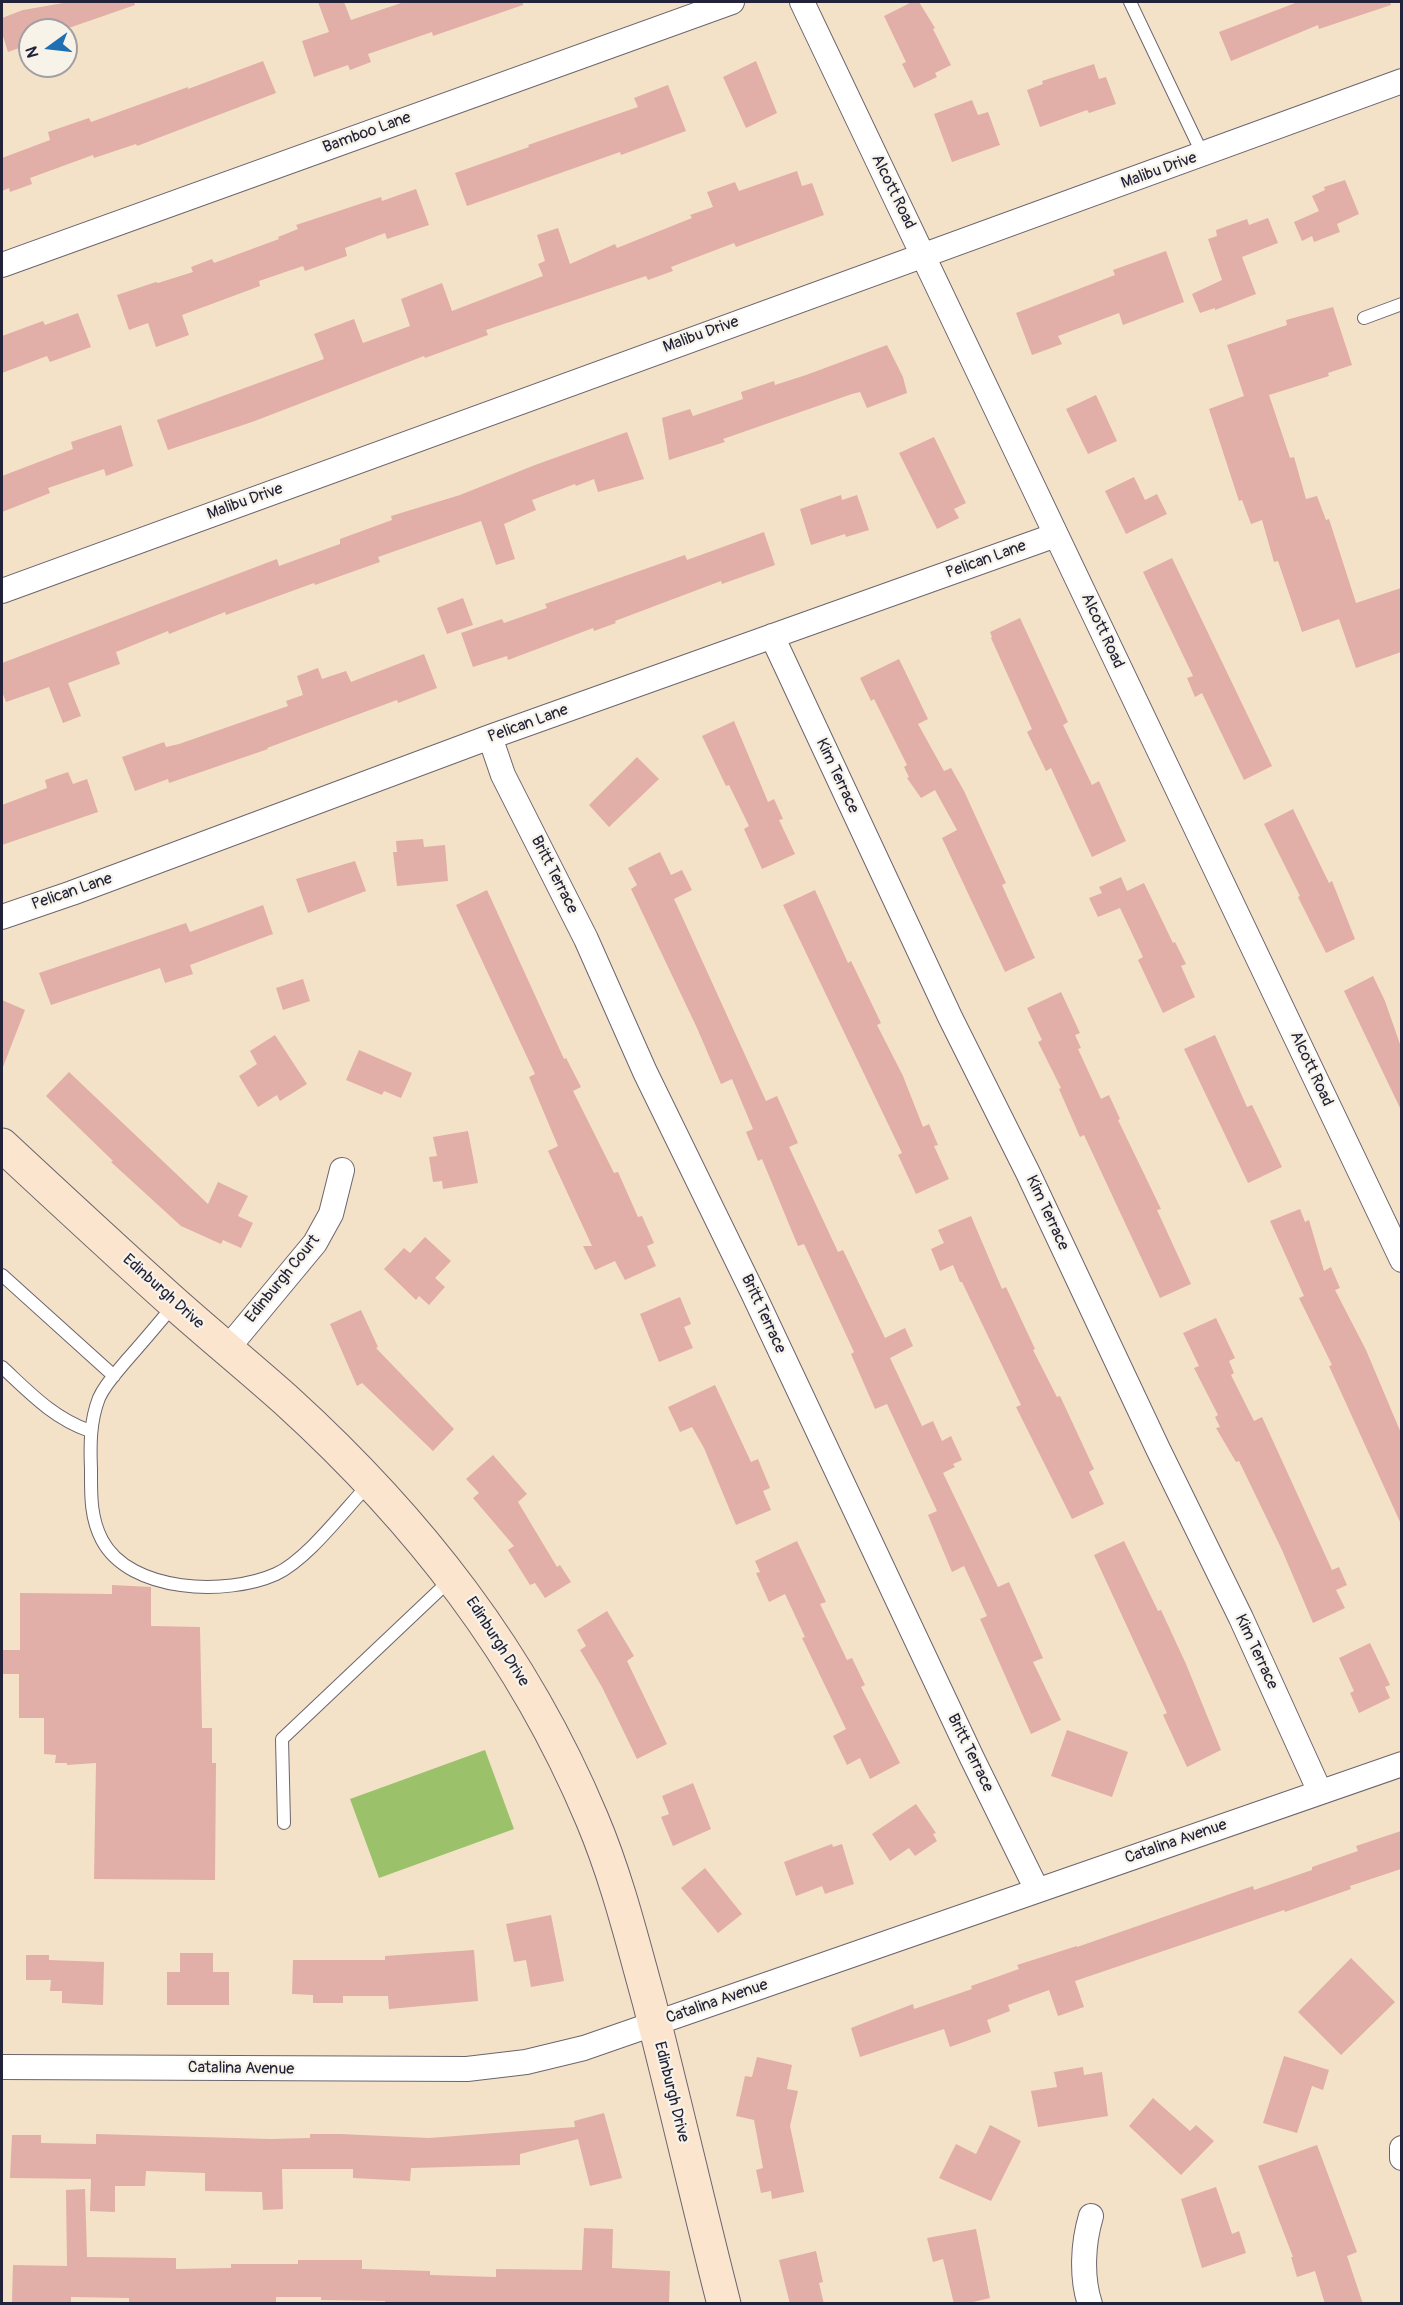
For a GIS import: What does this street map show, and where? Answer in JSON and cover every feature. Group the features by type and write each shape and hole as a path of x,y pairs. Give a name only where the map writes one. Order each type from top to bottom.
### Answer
{"street":[{"name":"Bamboo Lane","path":"2,265 732,2"},
{"name":"Alcott Road","path":"802,2 1401,1260"},
{"name":"Malibu Drive","path":"2,591 1401,81"},
{"name":"Pelican Lane","path":"2,916 72,893 490,737 1056,535"},
{"name":"Kim Terrace","path":"772,636 950,1017 1028,1173 1240,1618 1320,1792"},
{"name":"Britt Terrace","path":"490,737 503,775 585,939 645,1072 753,1293 972,1758 1037,1890"},
{"name":"Edinburgh Drive","path":"3,1150 287,1401 370,1482 453,1577 514,1666 552,1735 592,1818 619,1889 724,2304"},
{"name":"Edinburgh Court","path":"227,1349 315,1243 331,1214 342,1170"},
{"name":"Catalina Avenue","path":"2,2067 467,2069 526,2062 584,2048 1401,1764"},
{"path":"1401,2148 1401,2158"},
{"path":"1090,2304 1084,2265 1091,2216"}],"lane":[{"path":"1133,3 1203,155"},
{"path":"1364,318 1401,304"},
{"path":"2,1275 114,1376"},
{"path":"175,1304 99,1397 90,1431 91,1502 94,1523 103,1542 121,1561 147,1577 172,1584 218,1588 248,1584 277,1573 299,1559 370,1482"},
{"path":"2,1367 40,1402 69,1423 90,1431"},
{"path":"284,1823 282,1739 453,1577"}],"green space":[{"path":"485,1750 514,1829 379,1878 350,1799"}],"building":[{"path":"69,2 134,2 135,5 78,25 78,18 18,18 18,48 8,52 2,33 2,18 23,10"},
{"path":"318,2 344,2 351,20 404,2 523,2 523,5 433,36 432,32 368,54 371,62 350,70 348,65 314,77 302,41 329,32"},
{"path":"912,2 919,2 935,28 933,29 951,65 935,73 937,77 914,88 902,64 906,62 884,16"},
{"path":"1298,2 1390,2 1391,5 1319,29 1318,25 1231,61 1219,32"},
{"path":"263,61 276,93 137,146 136,144 94,158 93,155 30,178 32,184 10,192 9,188 2,191 2,158 50,140 48,132 89,118 91,122"},
{"path":"756,61 777,113 746,128 723,77"},
{"path":"1094,64 1099,79 1106,77 1116,104 1089,113 1087,110 1040,127 1027,90 1043,84 1042,81"},
{"path":"668,85 686,131 467,206 455,173 638,107 634,98"},
{"path":"972,100 978,115 988,112 1000,145 952,162 934,114"},
{"path":"797,171 802,186 812,183 824,215 736,247 734,243 671,267 673,271 648,280 646,276 486,330 488,335 425,358 424,356 252,422 168,450 157,420 324,359 314,334 354,319 363,343 410,326 401,299 442,283 452,311 543,276 538,264 545,261 537,235 558,228 570,264 615,244 617,248 692,218 690,215 713,207 707,192 735,182 739,191"},
{"path":"1345,180 1359,214 1337,224 1340,232 1314,242 1312,236 1302,241 1294,222 1319,211 1312,196 1325,190 1324,187"},
{"path":"416,189 429,225 387,239 385,233 345,248 347,256 305,271 303,266 259,281 260,286 182,315 189,335 156,347 148,323 129,330 117,295 193,272 191,267 212,259 214,263 279,239 278,237 298,229 296,225 381,197 382,201"},
{"path":"1268,218 1278,243 1242,257 1256,294 1215,310 1215,308 1200,313 1192,294 1222,280 1208,239 1217,236 1216,230 1247,219 1249,225"},
{"path":"1166,251 1184,302 1123,325 1119,313 1058,336 1062,344 1032,355 1016,313 1115,275 1113,270"},
{"path":"1333,307 1352,365 1328,373 1329,376 1269,395 1290,458 1294,457 1306,499 1317,496 1326,520 1329,519 1356,603 1401,588 1401,652 1356,668 1339,619 1302,632 1278,561 1274,562 1262,520 1251,524 1242,500 1239,501 1209,409 1244,396 1227,345 1287,325 1286,320"},
{"path":"78,313 91,347 50,362 47,356 2,373 2,336 43,321 45,325"},
{"path":"887,345 903,377 907,393 867,408 860,392 852,394 723,439 725,442 669,460 662,418 690,409 693,416 743,399 741,392 774,381 775,385"},
{"path":"1096,395 1117,441 1088,454 1066,409"},
{"path":"121,425 133,466 106,476 104,469 48,488 50,493 2,512 2,476 73,449 71,442"},
{"path":"627,432 644,479 598,492 594,479 532,500 536,510 504,524 515,559 496,565 481,521 378,557 380,562 226,615 225,612 169,634 168,631 116,652 120,664 68,683 81,716 63,723 49,687 6,702 2,691 2,663 277,559 279,566 340,544 340,539 392,520 391,516 460,495"},
{"path":"934,437 966,503 954,509 959,518 937,529 899,453"},
{"path":"1134,477 1145,500 1157,494 1167,514 1126,534 1105,491"},
{"path":"841,495 842,500 857,495 869,530 846,537 845,534 811,545 800,509"},
{"path":"764,532 775,565 722,584 721,581 594,631 593,628 508,660 507,656 473,667 461,633 502,619 504,623 547,608 545,604 685,555 687,560"},
{"path":"1172,558 1272,766 1244,780 1202,693 1195,697 1187,678 1193,676 1143,572"},
{"path":"463,598 473,625 447,634 437,608"},
{"path":"1020,618 1068,722 1063,725 1092,785 1099,781 1126,841 1092,857 1051,768 1046,771 1027,732 1032,729 991,638 990,632"},
{"path":"424,654 437,688 398,703 397,700 268,749 169,783 168,779 135,791 122,757 164,742 166,747 179,744 288,706 286,701 303,695 297,676 318,668 322,679 346,671 351,682"},
{"path":"899,659 928,719 918,724 944,771 951,768 964,791 1006,883 1002,885 1035,958 1005,972 942,838 957,830 935,790 921,798 907,778 909,777 904,767 907,765 874,699 871,701 860,678"},
{"path":"734,721 768,802 774,799 783,819 779,820 795,854 762,869 744,829 749,826 729,785 726,786 702,736"},
{"path":"637,757 659,779 609,827 589,805"},
{"path":"68,772 73,784 87,779 98,812 2,845 2,805 47,788 45,780"},
{"path":"1293,809 1329,883 1332,881 1355,939 1326,953 1264,824"},
{"path":"423,839 424,847 445,845 448,881 397,886 393,852 397,852 396,841"},
{"path":"660,852 671,875 682,870 692,890 674,899 766,1101 777,1096 798,1143 789,1147 838,1252 843,1250 885,1338 905,1328 913,1346 890,1358 922,1426 933,1421 942,1441 951,1436 962,1460 953,1464 955,1467 943,1473 998,1587 1009,1582 1043,1658 1033,1662 1061,1720 1031,1734 980,1619 987,1616 964,1566 952,1572 928,1515 937,1511 887,1404 875,1409 851,1354 854,1352 804,1244 798,1246 762,1159 758,1161 746,1132 753,1129 732,1079 721,1084 631,889 637,885 628,868"},
{"path":"355,861 366,891 308,913 296,879"},
{"path":"1121,877 1127,891 1144,883 1173,943 1175,942 1186,964 1181,966 1195,997 1163,1013 1138,960 1143,957 1120,908 1098,917 1089,898 1102,893 1099,887"},
{"path":"487,890 564,1059 566,1058 581,1087 573,1091 614,1173 618,1172 638,1217 642,1216 654,1243 647,1246 656,1266 625,1280 615,1261 595,1270 583,1246 592,1246 548,1151 558,1146 529,1077 535,1074 456,905"},
{"path":"815,890 848,963 851,961 881,1023 877,1025 903,1076 923,1127 929,1124 938,1145 934,1146 949,1179 916,1194 898,1155 902,1153 783,905"},
{"path":"263,905 273,934 190,965 193,974 165,983 160,968 51,1005 39,973 186,923 190,932"},
{"path":"1373,976 1385,1001 1401,1047 1401,1110 1344,991"},
{"path":"303,979 310,1001 283,1010 276,988"},
{"path":"1061,992 1080,1033 1075,1035 1081,1048 1078,1049 1101,1099 1109,1095 1120,1119 1118,1120 1161,1209 1157,1210 1191,1284 1160,1298 1084,1135 1080,1137 1059,1089 1061,1088 1038,1042 1042,1040 1027,1008"},
{"path":"2,1000 25,1010 3,1067 2,1067"},
{"path":"275,1035 307,1084 280,1101 277,1095 258,1107 239,1076 257,1064 250,1051"},
{"path":"1215,1035 1247,1107 1252,1105 1282,1167 1248,1183 1184,1049"},
{"path":"359,1050 412,1073 401,1098 384,1091 382,1095 346,1080"},
{"path":"69,1072 208,1204 218,1182 248,1196 238,1216 253,1223 241,1248 223,1240 221,1244 181,1226 111,1162 113,1161 46,1096"},
{"path":"468,1131 478,1183 443,1189 442,1181 433,1182 429,1157 437,1156 433,1137"},
{"path":"1300,1209 1305,1222 1309,1220 1324,1271 1331,1267 1340,1288 1335,1290 1366,1350 1401,1433 1401,1524 1329,1366 1332,1365 1299,1298 1304,1296 1270,1221"},
{"path":"971,1216 1002,1289 1006,1287 1035,1349 1033,1350 1057,1397 1060,1396 1094,1469 1089,1472 1104,1504 1072,1519 1016,1407 1021,1405 962,1282 953,1265 940,1271 931,1249 944,1243 938,1230"},
{"path":"425,1237 451,1261 435,1278 445,1287 429,1305 419,1296 416,1300 384,1269 404,1248 410,1253"},
{"path":"680,1297 691,1324 684,1327 693,1348 659,1362 640,1314"},
{"path":"361,1310 378,1347 376,1348 454,1429 433,1451 362,1383 357,1386 330,1324"},
{"path":"1216,1318 1235,1358 1229,1361 1234,1373 1231,1375 1254,1421 1262,1417 1332,1570 1339,1567 1347,1585 1336,1590 1345,1608 1313,1623 1282,1550 1239,1461 1236,1462 1216,1428 1220,1427 1215,1417 1218,1415 1194,1368 1199,1366 1183,1333"},
{"path":"715,1385 751,1462 758,1459 770,1488 763,1491 771,1510 736,1525 704,1448 692,1427 680,1432 668,1407"},
{"path":"493,1455 527,1494 518,1502 557,1567 560,1565 571,1582 545,1598 535,1583 530,1585 508,1550 514,1546 473,1498 479,1493 466,1479"},
{"path":"797,1541 826,1602 820,1604 847,1660 852,1658 865,1685 861,1687 900,1763 870,1779 860,1758 847,1765 833,1736 846,1729 802,1638 805,1637 785,1594 769,1602 756,1573 760,1572 755,1561"},
{"path":"1124,1541 1158,1611 1161,1610 1221,1750 1187,1767 1163,1715 1167,1713 1094,1555"},
{"path":"112,1585 151,1587 151,1626 200,1627 202,1728 212,1728 212,1763 216,1763 215,1880 94,1879 96,1763 67,1765 67,1763 55,1763 56,1755 44,1754 44,1718 19,1718 19,1674 2,1674 2,1650 20,1650 20,1593 112,1594"},
{"path":"607,1611 634,1656 627,1661 667,1744 637,1759 602,1687 580,1650 586,1646 577,1630"},
{"path":"1370,1643 1390,1685 1385,1687 1390,1698 1359,1713 1350,1693 1354,1691 1339,1658"},
{"path":"1067,1730 1128,1752 1112,1797 1051,1776"},
{"path":"693,1783 711,1829 673,1846 661,1817 669,1814 662,1796"},
{"path":"916,1804 936,1833 933,1834 937,1841 915,1856 909,1848 890,1861 872,1834"},
{"path":"1401,1831 1401,1869 1285,1912 1284,1910 1075,1981 1084,2007 1058,2016 1049,1990 1008,2005 1010,2011 987,2020 991,2032 950,2047 944,2029 860,2057 851,2028 913,2004 914,2009 972,1989 971,1986 1019,1969 1017,1965 1077,1947 1253,1886 1254,1890 1312,1870 1312,1867 1358,1851 1356,1846"},
{"path":"832,1844 833,1847 842,1844 854,1884 825,1894 822,1886 796,1896 784,1862"},
{"path":"705,1868 742,1914 718,1933 681,1888"},
{"path":"551,1915 564,1981 531,1987 526,1960 514,1962 506,1924"},
{"path":"474,1950 478,2001 389,2009 388,1996 343,1996 343,2003 313,2003 313,1995 292,1994 293,1960 385,1960 385,1956"},
{"path":"180,1953 213,1953 213,1972 229,1972 229,2005 167,2005 167,1972 180,1972"},
{"path":"26,1955 49,1955 49,1960 104,1962 103,2005 62,2003 62,1991 50,1991 51,1980 26,1980"},
{"path":"1351,1958 1395,2002 1341,2055 1298,2012"},
{"path":"1284,2056 1329,2070 1323,2090 1312,2086 1297,2133 1263,2123"},
{"path":"757,2057 792,2065 787,2089 798,2091 790,2126 804,2192 772,2199 771,2191 761,2193 756,2170 763,2168 754,2120 736,2116 745,2076 752,2077"},
{"path":"1083,2067 1084,2075 1102,2072 1108,2116 1038,2127 1031,2091 1057,2087 1054,2072"},
{"path":"1153,2098 1190,2131 1196,2125 1214,2141 1181,2175 1129,2126"},
{"path":"604,2113 622,2178 590,2186 578,2139 520,2154 520,2165 411,2168 410,2181 353,2178 353,2169 282,2169 283,2209 263,2210 262,2192 205,2191 205,2173 146,2171 145,2186 115,2186 115,2212 90,2211 91,2179 10,2178 12,2135 41,2135 41,2143 96,2144 96,2134 270,2139 310,2138 310,2134 340,2134 429,2138 575,2127 574,2121"},
{"path":"990,2125 1021,2141 991,2201 939,2178 956,2144 976,2154"},
{"path":"1317,2145 1357,2252 1347,2256 1363,2304 1325,2304 1315,2271 1297,2277 1291,2257 1293,2257 1258,2166"},
{"path":"1216,2187 1232,2234 1239,2231 1246,2253 1202,2268 1181,2199"},
{"path":"85,2189 87,2257 176,2258 176,2269 231,2268 231,2264 298,2264 298,2260 362,2260 362,2269 430,2271 430,2275 496,2277 496,2269 582,2270 584,2228 613,2229 612,2268 670,2271 669,2304 385,2304 385,2301 321,2300 321,2297 276,2297 276,2302 176,2304 129,2303 129,2298 71,2297 71,2302 12,2302 13,2265 67,2266 66,2190"},
{"path":"976,2229 990,2298 965,2304 954,2304 943,2259 933,2262 927,2238"},
{"path":"816,2251 823,2282 819,2283 824,2304 790,2304 779,2260"}]}
